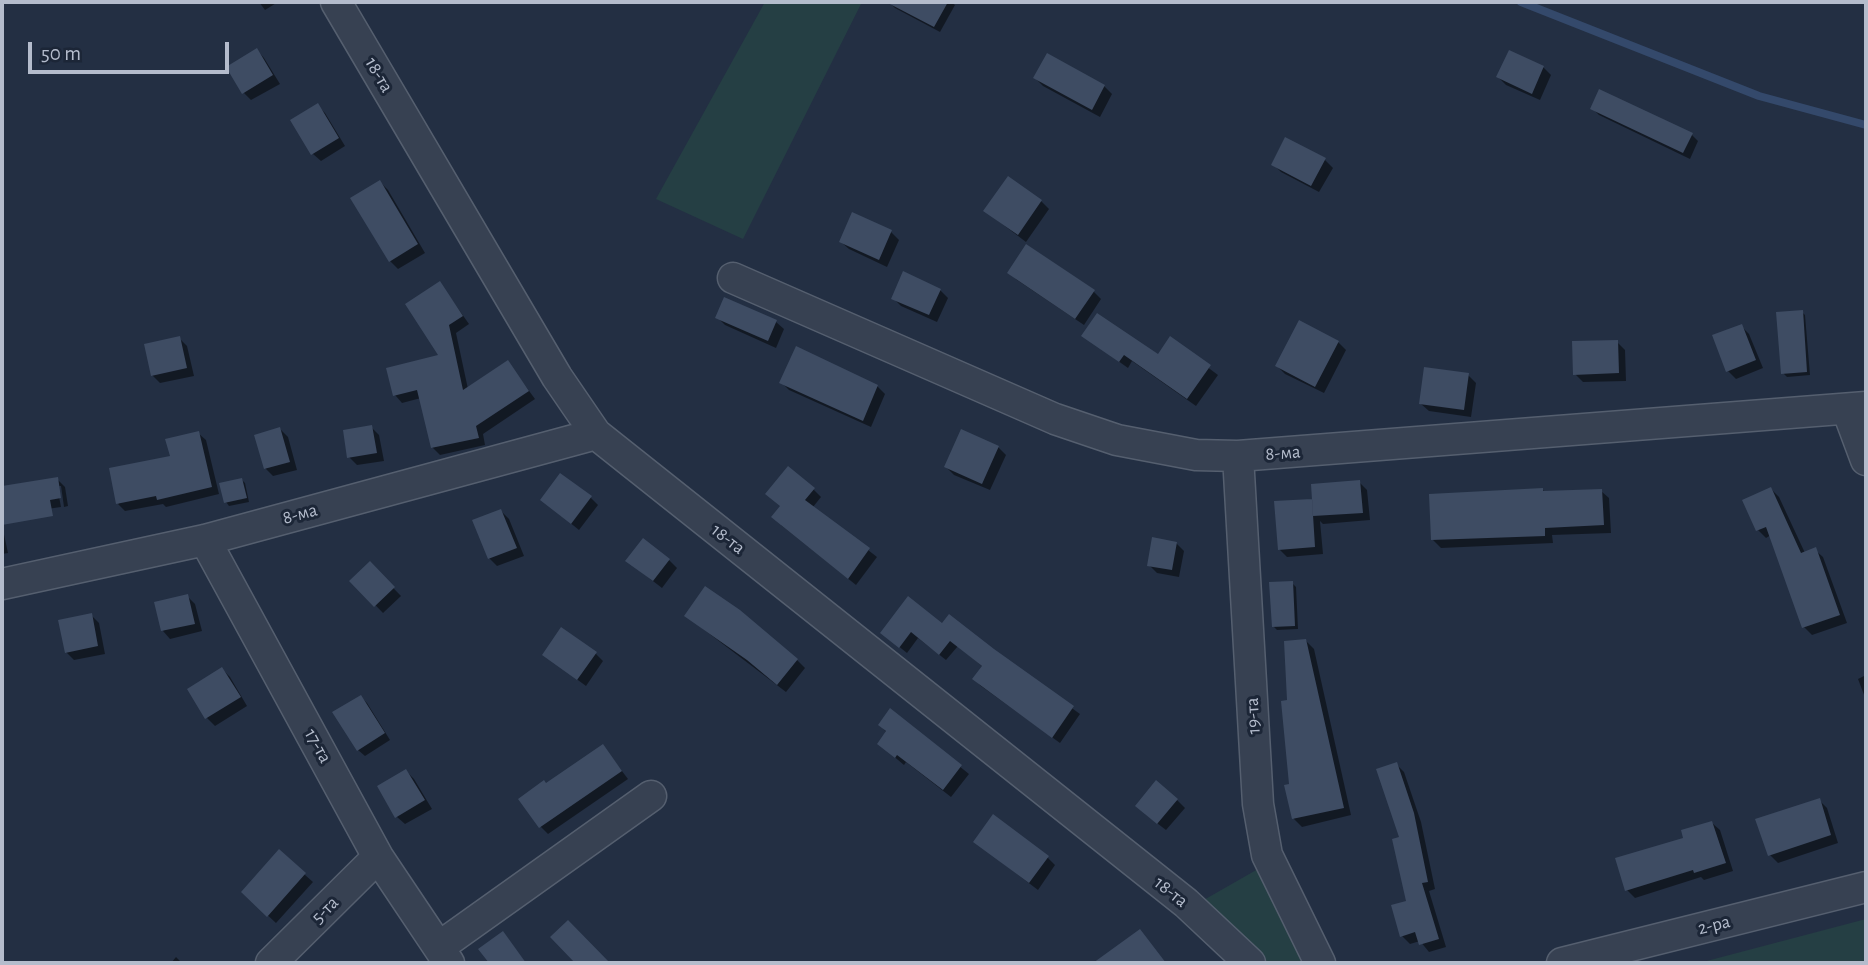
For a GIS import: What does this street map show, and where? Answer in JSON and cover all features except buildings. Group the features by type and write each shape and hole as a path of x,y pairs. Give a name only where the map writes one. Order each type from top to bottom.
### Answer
{"street":[{"name":"18-та","path":"336,2 557,377 596,434 1186,903 1250,963"},
{"name":"8-ма","path":"733,278 1055,419 1117,440 1196,455 1238,456 1856,408"},
{"path":"1856,408 1866,460"},
{"name":"8-ма","path":"2,584 205,540 596,434"},
{"name":"19-та","path":"1238,456 1258,804 1267,855 1320,963"},
{"name":"17-та","path":"205,540 378,857 444,955 651,796"},
{"name":"5-та","path":"271,963 378,857"},
{"name":"2-ра","path":"1562,963 1866,887"}],"green space":[{"path":"765,2 862,2 743,239 656,199"},
{"path":"1258,869 1307,963 1268,963 1202,901"},
{"path":"1866,919 1866,963 1699,963"}],"waterway":[{"path":"1521,2 1759,96 1866,125"}]}
